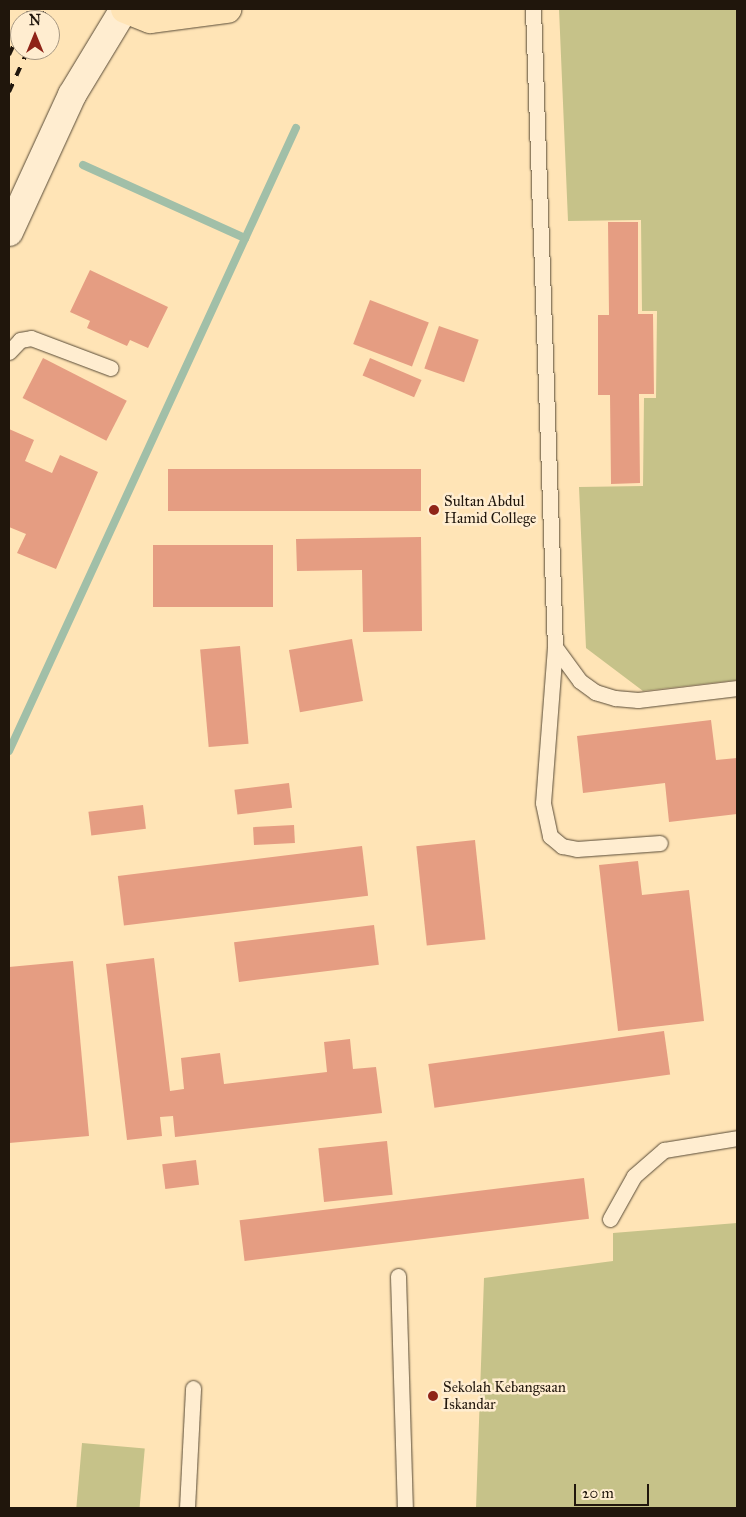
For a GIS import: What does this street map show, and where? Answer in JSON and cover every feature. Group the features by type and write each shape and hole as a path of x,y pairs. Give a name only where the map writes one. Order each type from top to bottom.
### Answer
{"main road":[{"path":"124,9 150,19 227,9"}],"street":[{"path":"9,232 72,95 124,9"}],"lane":[{"path":"533,9 555,647 543,803 550,836 562,846 578,849 660,843"},
{"path":"9,352 20,340 32,338 111,368"},
{"path":"555,647 580,681 595,692 615,698 638,700 737,688"},
{"path":"610,1219 634,1176 664,1150 737,1138"},
{"path":"398,1276 405,1508"},
{"path":"187,1508 193,1388"}],"shaded area":[{"path":"559,9 737,9 737,680 643,691 586,648 579,487 643,486 644,398 656,398 657,311 642,311 641,220 568,221"},
{"path":"737,1223 737,1508 476,1508 484,1278 613,1261 613,1233"},
{"path":"82,1443 145,1448 140,1508 76,1508"}],"building":[{"path":"608,222 638,222 638,314 653,314 654,394 639,394 640,483 611,484 610,395 598,395 598,315 609,315"},
{"path":"90,270 168,307 148,348 130,340 127,346 87,328 90,321 70,312"},
{"path":"370,300 429,323 412,366 353,344"},
{"path":"439,326 479,340 464,382 424,369"},
{"path":"43,358 127,401 106,441 23,398"},
{"path":"370,358 422,380 414,397 363,375"},
{"path":"9,429 34,440 25,461 52,473 60,455 98,472 56,569 17,553 26,534 9,527"},
{"path":"168,469 421,469 421,511 168,511"},
{"path":"421,537 422,631 363,632 362,570 297,571 296,539"},
{"path":"153,545 273,545 273,607 153,607"},
{"path":"352,639 363,701 300,712 289,650"},
{"path":"240,646 249,744 209,747 200,649"},
{"path":"711,720 716,760 737,758 737,814 669,822 665,783 583,793 577,736"},
{"path":"289,783 292,808 237,815 234,790"},
{"path":"143,805 146,829 91,836 88,812"},
{"path":"294,825 295,843 254,845 253,827"},
{"path":"475,840 485,939 427,946 416,846"},
{"path":"362,846 368,896 124,926 118,876"},
{"path":"638,861 642,895 689,890 704,1021 618,1031 599,865"},
{"path":"374,925 379,965 239,982 234,942"},
{"path":"154,958 170,1091 184,1089 181,1058 220,1053 224,1084 327,1072 324,1042 350,1039 353,1069 376,1067 382,1113 175,1137 173,1116 160,1117 162,1136 127,1140 106,964"},
{"path":"73,961 89,1136 9,1143 9,967"},
{"path":"664,1031 670,1075 434,1108 428,1064"},
{"path":"387,1141 393,1195 324,1202 318,1148"},
{"path":"196,1160 199,1185 165,1189 162,1164"},
{"path":"584,1178 589,1219 245,1261 240,1220"}],"waterway":[{"path":"9,751 296,128"},
{"path":"83,165 245,238"}],"railway":[{"path":"9,92 23,60"}],"place":[{"name":"Sultan Abdul Hamid College","path":"434,510"},
{"name":"Sekolah Kebangsaan Iskandar","path":"433,1396"}]}
